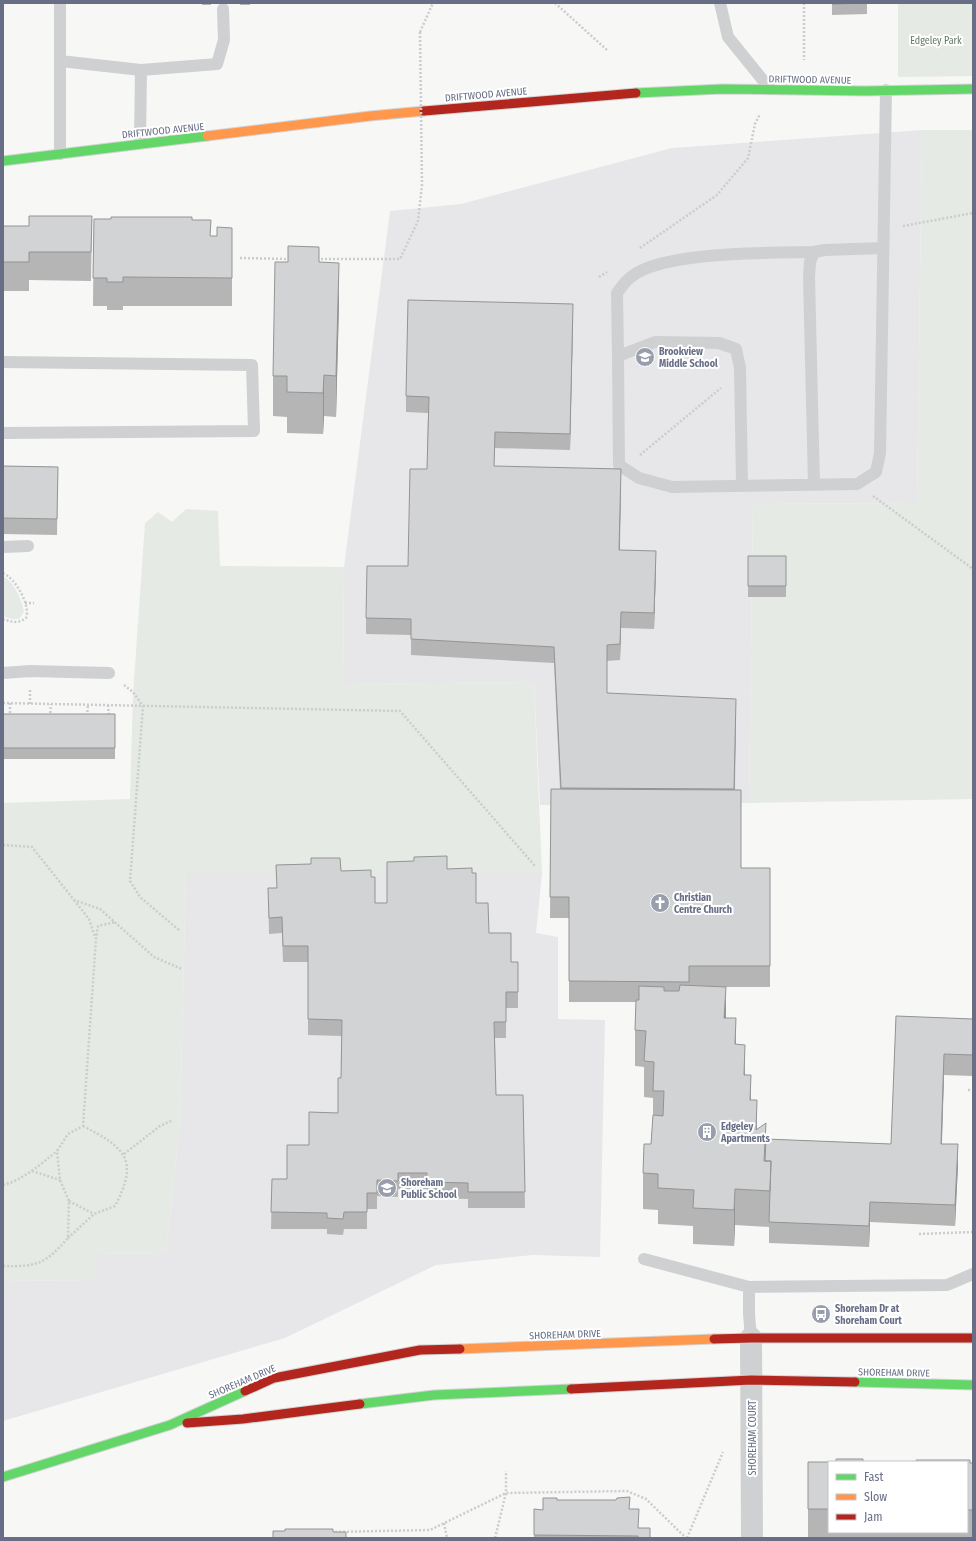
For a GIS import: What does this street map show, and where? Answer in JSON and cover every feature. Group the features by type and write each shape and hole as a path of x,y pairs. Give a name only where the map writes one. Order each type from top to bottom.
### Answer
{"street":[{"name":"DRIFTWOOD AVENUE","path":"3,161 140,143 417,111 602,94 722,89 973,89"},
{"name":"SHOREHAM DRIVE","path":"5,1476 170,1425 274,1378 420,1350 751,1338 973,1338"},
{"name":"SHOREHAM COURT","path":"751,1338 752,1538"},
{"name":"SHOREHAM DRIVE","path":"170,1425 243,1419 434,1395 751,1380 973,1385"}],"lane":[{"path":"60,3 60,154"},
{"path":"720,3 728,37 770,89"},
{"path":"60,61 141,70 216,64 224,40 223,9"},
{"path":"140,143 141,70"},
{"path":"883,248 690,258 652,266 631,277 617,293 619,465 639,478 672,488 857,484 876,472 880,453 886,90"},
{"path":"814,252 810,262 809,277 814,485"},
{"path":"618,356 655,342 719,343 736,349 740,373 742,486"},
{"path":"3,362 252,365 254,430 3,433"},
{"path":"3,547 28,546"},
{"path":"3,672 30,671 109,673"},
{"path":"644,1259 749,1287 947,1285 973,1274"},
{"path":"749,1287 751,1338"}],"path":[{"path":"312,259 400,259 418,221 422,185 420,32 433,3"},
{"path":"555,3 607,50"},
{"path":"804,3 804,60"},
{"path":"638,250 717,195 748,158 755,124 770,89"},
{"path":"884,229 973,213"},
{"path":"240,258 296,259"},
{"path":"599,277 612,268"},
{"path":"624,468 740,373"},
{"path":"857,484 973,569"},
{"path":"3,573 10,576 16,584 27,610 26,618 16,622 3,619"},
{"path":"25,603 34,603"},
{"path":"109,673 133,692 143,706 130,881 140,897 180,931"},
{"path":"3,703 400,711 536,867"},
{"path":"10,703 10,723"},
{"path":"50,721 51,704"},
{"path":"87,722 88,705"},
{"path":"108,705 109,723"},
{"path":"3,845 32,847 89,919 96,939"},
{"path":"74,900 100,909 154,957 182,969"},
{"path":"83,1126 98,926 115,922"},
{"path":"968,1090 973,1090"},
{"path":"124,1154 160,1126 173,1120"},
{"path":"3,1185 8,1184 32,1171 57,1151 68,1134 83,1126"},
{"path":"3,1266 26,1267 45,1260 57,1251 68,1238 94,1214 115,1206 124,1188 128,1171 124,1154 102,1136 83,1126"},
{"path":"57,1151 60,1180 69,1201 68,1238"},
{"path":"32,1171 60,1180"},
{"path":"69,1201 94,1214"},
{"path":"919,1234 973,1232"},
{"path":"327,1532 430,1530 506,1493 627,1491 646,1499 686,1538 723,1452"},
{"path":"495,1538 506,1493 506,1472"},
{"path":"444,1523 447,1538"}],"shaded area":[{"name":"Brookview Middle School","path":"922,130 917,504 753,503 749,803 540,805 534,682 343,684 344,567 390,211 461,204 672,148"},
{"name":"Shoreham Public School","path":"186,873 542,873 536,933 558,937 558,1019 605,1020 600,1257 533,1255 436,1265 285,1338 3,1421 3,1281 95,1280 95,1253 166,1254 180,1122"}],"green space":[{"name":"Edgeley Park","path":"898,3 973,3 973,76 898,77"},
{"path":"922,130 973,130 973,799 749,803 753,503 917,504"},
{"path":"186,509 218,511 220,566 344,567 343,684 534,682 542,873 186,873 180,1122 166,1254 95,1253 95,1280 3,1281 3,803 130,799 133,695 145,523 158,512 172,522"},
{"path":"3,576 11,582 21,602 24,612 19,619 12,619 3,616"}],"building":[{"path":"832,3 867,3 832,4"},
{"path":"29,216 92,216 91,252 29,252 29,262 3,262 3,226 29,226"},
{"path":"111,217 192,217 192,220 211,220 210,236 217,236 217,227 232,228 232,278 123,277 123,282 107,282 107,278 93,278 94,219 111,219"},
{"path":"288,246 319,247 319,262 339,263 336,376 324,375 323,393 287,392 287,376 273,376 275,262 288,262"},
{"path":"408,300 573,304 570,434 495,432 494,466 621,469 619,550 656,551 654,613 621,612 620,644 607,645 607,693 736,699 734,789 561,788 554,647 411,639 411,619 366,618 367,566 408,566 410,469 427,469 429,397 406,396"},
{"path":"3,466 58,467 57,519 3,518"},
{"path":"748,556 786,556 786,586 748,586"},
{"path":"3,714 115,714 115,748 3,748"},
{"name":"Christian Centre Church","path":"551,789 741,790 741,868 770,868 770,966 689,966 689,982 569,981 569,897 550,897"},
{"path":"447,856 447,869 472,868 472,873 476,873 476,903 488,903 489,933 511,933 511,962 518,962 518,992 506,992 506,1022 494,1022 496,1095 523,1095 525,1192 468,1192 468,1183 427,1182 427,1173 398,1173 398,1181 377,1180 377,1193 367,1193 367,1212 344,1212 343,1219 327,1218 327,1213 271,1212 272,1179 287,1179 287,1145 309,1145 309,1112 338,1113 338,1078 341,1078 342,1020 308,1019 308,946 283,946 282,917 269,918 268,888 277,888 276,865 311,864 311,858 340,858 341,871 371,870 371,877 375,877 375,903 387,903 387,862 414,861 414,857"},
{"name":"Edgeley Apartments","path":"680,985 726,987 724,1018 736,1018 735,1044 745,1045 744,1075 751,1075 750,1100 757,1100 756,1130 766,1123 764,1161 771,1161 770,1191 735,1189 734,1210 693,1208 694,1190 658,1188 658,1174 643,1173 644,1144 651,1144 653,1115 663,1116 664,1091 653,1091 654,1062 644,1061 646,1031 635,1030 636,1000 639,1000 639,986 664,987 664,991 679,991"},
{"path":"896,1016 973,1019 973,1055 944,1054 941,1144 958,1144 955,1205 870,1202 869,1226 769,1222 771,1161 765,1161 766,1139 891,1144"},
{"path":"836,1459 863,1459 863,1461 836,1461"},
{"path":"970,1460 970,1463 973,1463 973,1510 968,1510 968,1461 916,1461"},
{"path":"808,1462 828,1462 828,1509 808,1509"},
{"path":"630,1497 629,1509 639,1509 638,1528 650,1528 650,1538 638,1538 638,1536 534,1535 534,1509 543,1510 543,1498 557,1498 557,1500 616,1500 617,1498"},
{"path":"285,1529 333,1529 333,1532 346,1532 346,1538 273,1538 273,1531 285,1531"}],"traffic: fast":[{"path":"636,93 722,89 865,91 973,89"},
{"path":"3,161 207,136"},
{"path":"855,1382 973,1385"},
{"path":"360,1404 434,1395 571,1389"},
{"path":"3,1477 170,1425 245,1391"}],"traffic: slow":[{"path":"207,136 370,116 424,111"},
{"path":"460,1349 714,1339"}],"traffic: jam":[{"path":"424,111 636,93"},
{"path":"714,1339 973,1338"},
{"path":"245,1391 274,1378 420,1350 460,1349"},
{"path":"571,1389 751,1380 855,1382"},
{"path":"187,1423 243,1419 360,1404"}],"place":[{"name":"Brookview Middle School","path":"645,357"},
{"name":"Christian Centre Church","path":"660,903"},
{"name":"Edgeley Apartments","path":"707,1132"},
{"name":"Shoreham Public School","path":"387,1188"},
{"name":"Shoreham Dr at Shoreham Court","path":"821,1314"}]}
